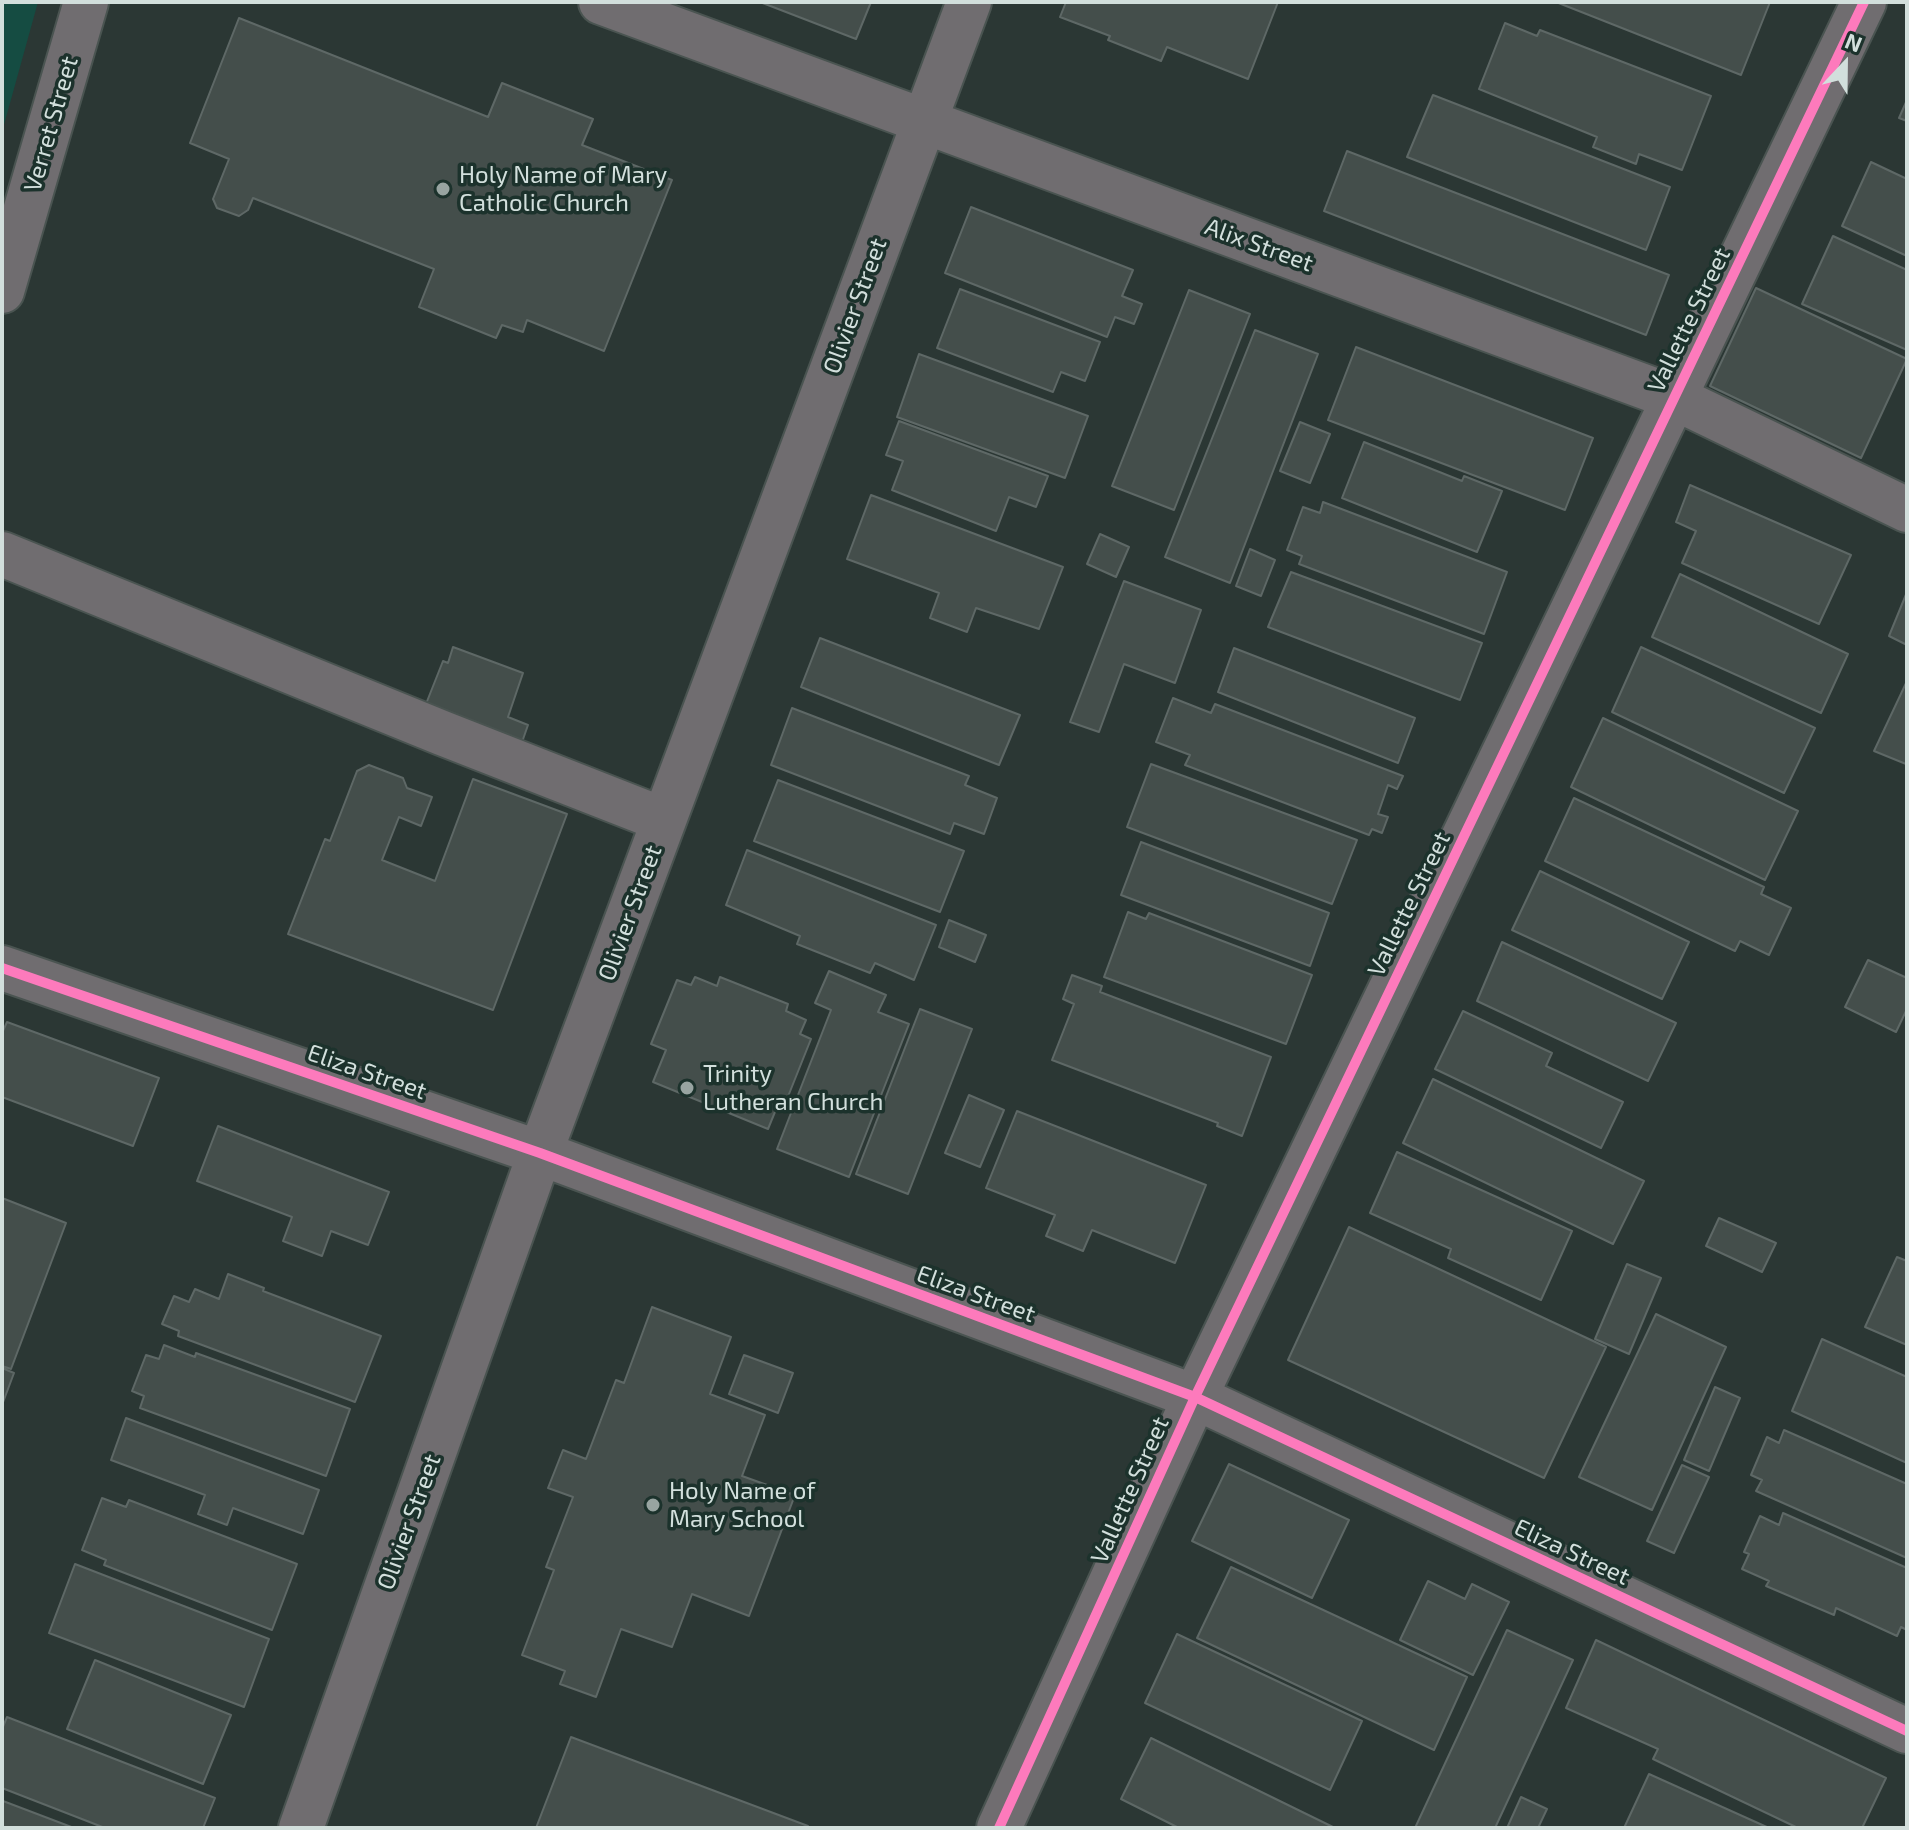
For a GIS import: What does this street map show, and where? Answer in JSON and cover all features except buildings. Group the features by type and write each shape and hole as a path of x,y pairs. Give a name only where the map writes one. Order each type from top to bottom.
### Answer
{"street":[{"name":"Verret Street","path":"2,291 86,2"},
{"name":"Alix Street","path":"601,2 1675,398 1907,510"},
{"name":"Olivier Street","path":"301,1828 540,1153 969,2"},
{"name":"Vallette Street","path":"999,1828 1195,1397 1864,2"},
{"path":"2,554 664,820"},
{"name":"Eliza Street","path":"2,968 540,1153 1195,1397 1907,1731"}],"green space":[{"path":"2,2 38,2 2,132"}],"cycle path":[{"path":"999,1828 1195,1397 1864,2"},
{"path":"2,968 540,1153 1195,1397 1907,1731"}],"place":[{"name":"Holy Name of Mary Catholic Church","path":"443,189"},
{"name":"Trinity Lutheran Church","path":"687,1088"},
{"name":"Holy Name of Mary School","path":"653,1505"}]}
